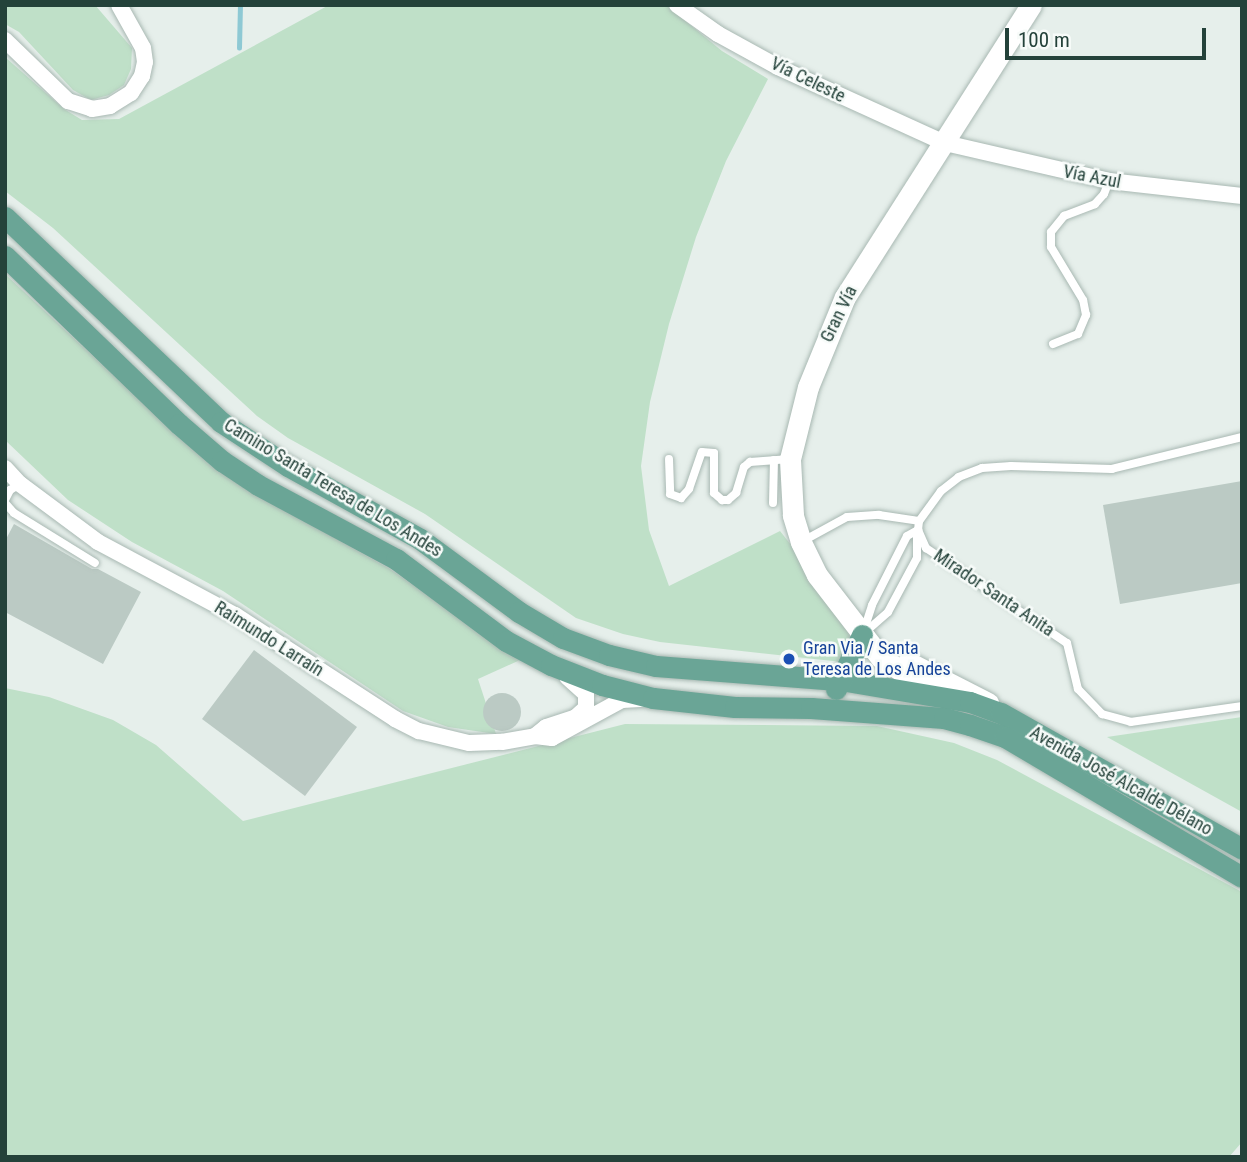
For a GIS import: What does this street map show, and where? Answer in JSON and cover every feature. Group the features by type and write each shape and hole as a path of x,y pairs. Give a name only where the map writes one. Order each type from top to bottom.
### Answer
{"main road":[{"name":"Gran Vía","path":"1005,737 968,709 938,695 881,659 817,575 801,542 782,460 845,297 1031,5"},
{"name":"Camino Santa Teresa de Los Andes","path":"5,217 221,422 288,466 419,538 541,626 587,648 632,662 679,669 840,680 938,695 1000,713"},
{"name":"Camino Santa Teresa de Los Andes","path":"5,256 179,424 222,461 258,485 396,559 506,640 551,666 601,685 653,698 735,706 811,708 944,718 1005,737"},
{"name":"Gran Vía","path":"868,640 948,681 1000,713"},
{"path":"811,708 829,698 868,640"},
{"path":"601,685 625,670 707,683 765,675"},
{"name":"Avenida José Alcalde Délano","path":"1000,713 1242,849"},
{"name":"Avenida José Alcalde Délano","path":"1005,737 1242,877"}],"street":[{"path":"5,40 68,101 92,108 110,106 125,98 136,86 145,62 142,48 119,5"},
{"name":"Vía Celeste","path":"677,5 710,29 778,67 945,143"},
{"name":"Vía Azul","path":"945,143 1108,181 1242,196"},
{"name":"Raimundo Larraín","path":"5,468 13,481 98,542 235,615 419,732 469,743 502,742 536,736 552,738 566,733 622,700 653,698"},
{"path":"551,666 586,694 587,705 576,717"},
{"name":"Raimundo Larraín","path":"536,736 546,727 588,711 601,685"}],"lane":[{"path":"1053,344 1078,334 1086,315 1083,300 1051,247 1051,232 1064,216 1089,208 1100,200 1108,181"},
{"name":"Mirador Santa Anita","path":"868,640 872,605 907,536 918,525 941,491 959,477 982,468 1011,466 1112,469 1242,437"},
{"path":"669,459 670,494 681,498 689,489 702,452 714,453 715,493 722,500 732,498 744,467 750,462 782,460 773,503"},
{"path":"13,481 5,501 14,513 37,524 95,563"},
{"path":"801,542 847,517 879,516 918,525"},
{"name":"Mirador Santa Anita","path":"868,640 888,611 917,558 918,525"},
{"name":"Mirador Santa Anita","path":"918,525 926,548 1067,643 1078,689 1102,714 1131,722 1242,706"}],"green space":[{"path":"5,5 95,5 132,48 131,69 124,85 109,95 91,100 73,90 19,32 5,24"},
{"path":"329,5 666,5 722,51 768,79 726,161 696,237 669,324 650,402 641,466 649,530 669,586 780,531 859,631 842,662 660,642 623,634 576,618 425,514 288,438 257,416 53,228 5,191 5,57 64,109 82,120 119,119"},
{"path":"5,274 173,431 254,493 390,569 520,660 478,679 496,734 448,727 403,711 223,591 132,542 68,500 5,440"},
{"path":"5,688 49,697 113,720 156,745 243,821 625,724 877,726 954,743 997,760 1242,892 1242,1142 1229,1157 5,1157"},
{"path":"1242,717 1242,812 1107,737"}],"building":[{"path":"1242,481 1242,583 1120,604 1103,505"},
{"path":"14,524 92,569 98,569 141,592 103,664 5,612 5,541"},
{"path":"254,650 357,727 305,796 202,719"},
{"path":"502,693 515,699 521,712 515,725 502,731 489,725 483,712 489,699"}],"waterway":[{"path":"239,48 240,5"}],"place":[{"name":"Gran Via / Santa Teresa de Los Andes","path":"789,659"}]}
